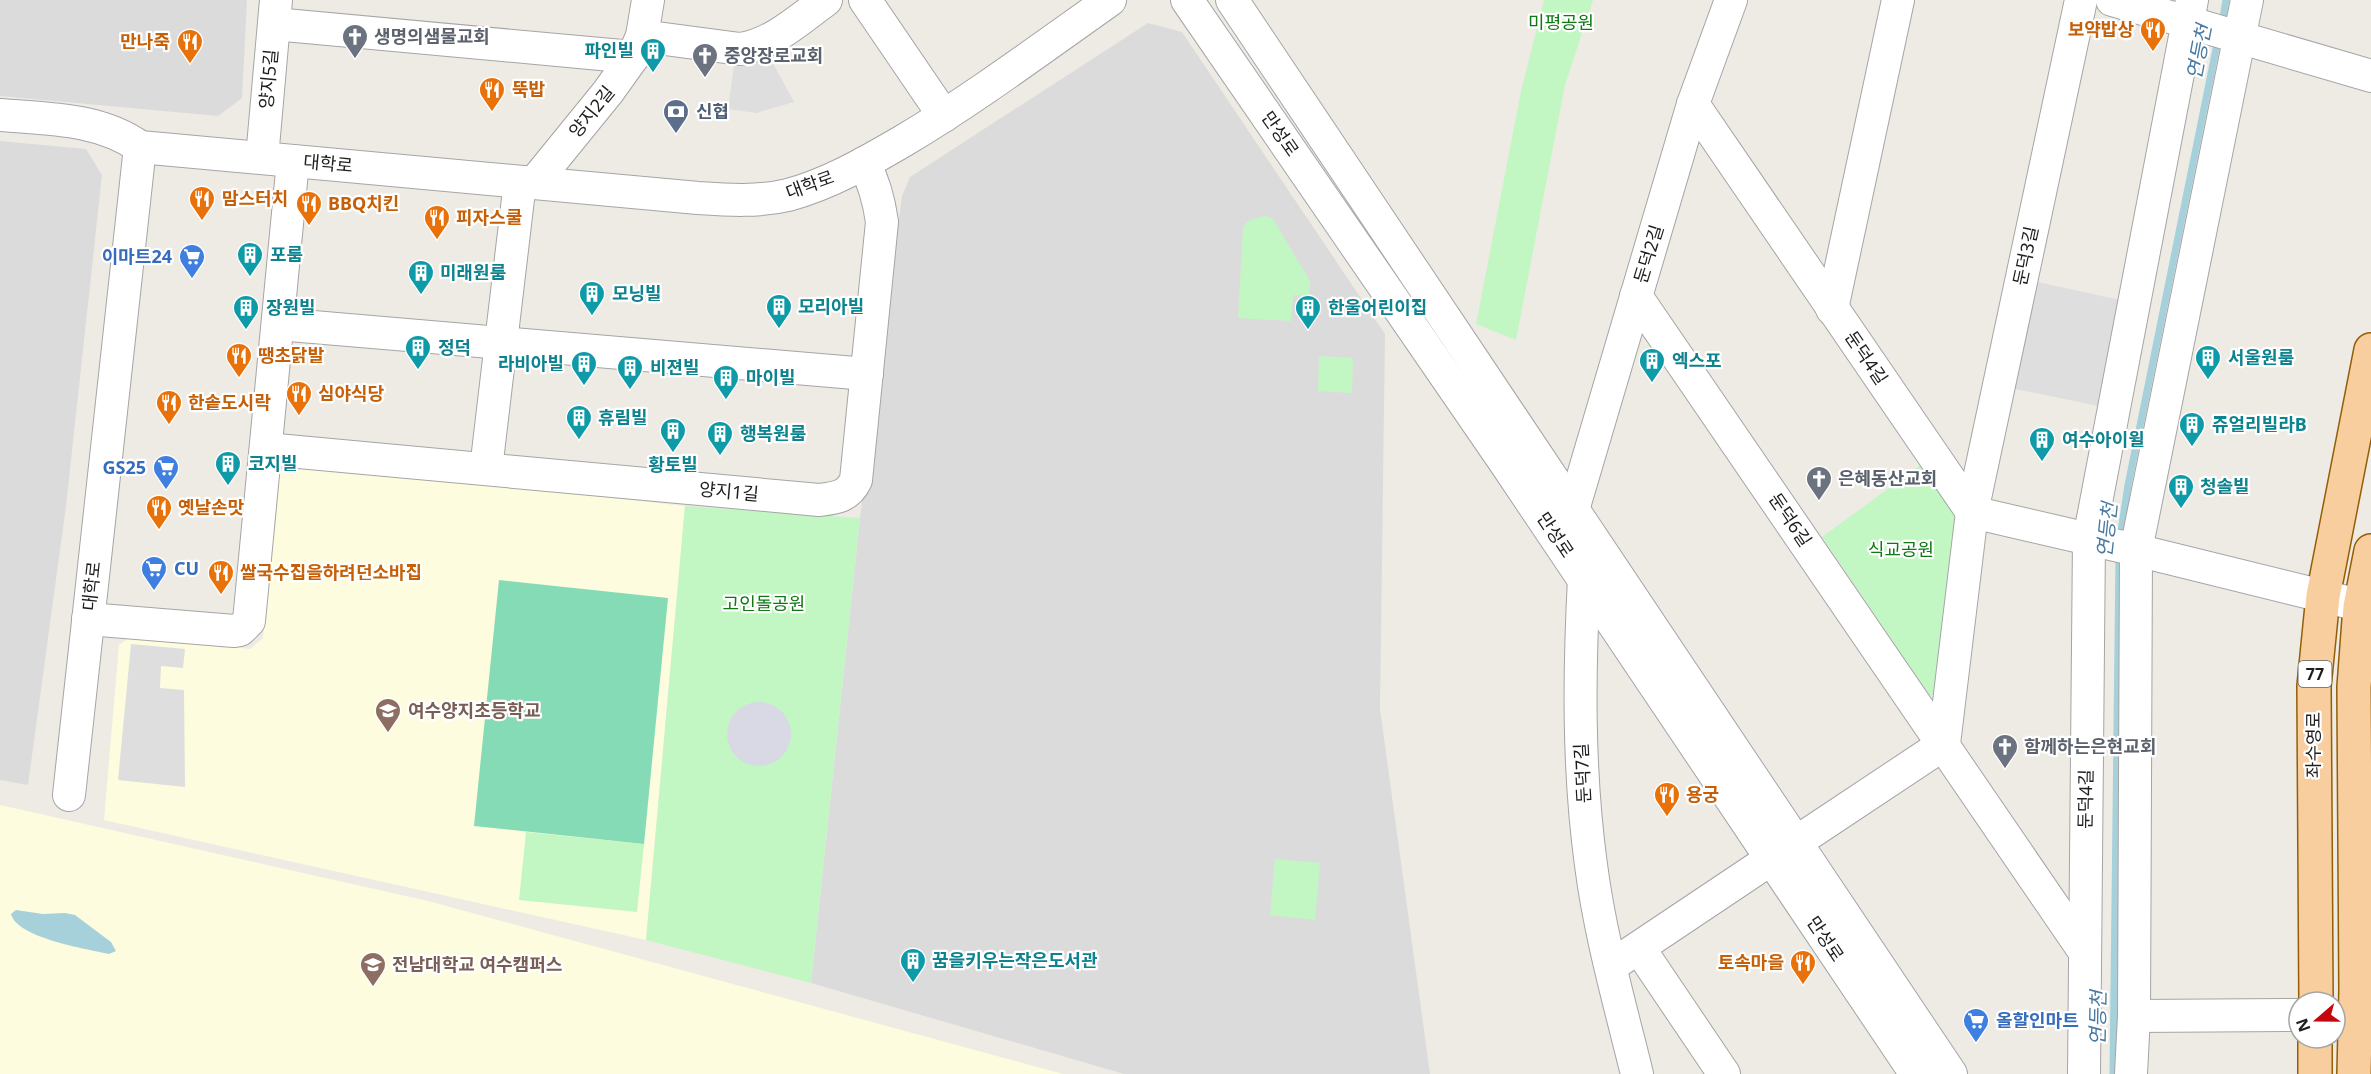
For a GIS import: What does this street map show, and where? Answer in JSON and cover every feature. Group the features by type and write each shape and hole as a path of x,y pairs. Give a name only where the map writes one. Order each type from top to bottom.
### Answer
{"main road":[{"name":"좌수영로","path":"2316,990 2314,686 2323,596 2361,462 2371,350"},
{"name":"77","path":"2354,1074 2364,990 2354,687 2371,551"},
{"path":"2314,686 2354,687"},
{"path":"2315,1050 2315,1074"}],"street":[{"name":"양지2길","path":"527,182 608,92 638,46 648,0"},
{"path":"275,12 638,46 740,49 748,48 774,36 826,0"},
{"path":"865,0 944,116"},
{"name":"대학로","path":"69,795 140,147 732,201 766,199 817,185 864,163 944,116 1110,0"},
{"name":"만성로","path":"1187,0 1584,578 1783,851 1951,1074"},
{"name":"만성로","path":"1232,0 1573,510 1783,851 1916,1074"},
{"name":"둔덕2길","path":"1573,510 1693,104 1731,0"},
{"path":"1832,309 1898,0"},
{"name":"둔덕3길","path":"1972,513 2080,0"},
{"path":"2112,0 2190,11 2240,37 2371,76"},
{"path":"2131,1074 2134,1016 2136,550 2247,0"},
{"name":"둔덕4길","path":"2084,951 2089,539 2190,11"},
{"name":"양지5길","path":"262,158 275,12"},
{"name":"둔덕4길","path":"1693,104 1972,513"},
{"path":"0,114 76,122 110,130 140,147"},
{"path":"88,619 234,631 245,626 250,614 293,161"},
{"name":"양지1길","path":"266,449 819,500 833,499 851,491 856,480 882,222 873,180 864,163"},
{"path":"486,469 501,342 527,182"},
{"name":"둔덕6길","path":"1636,296 2084,951"},
{"path":"278,324 867,374"},
{"path":"1611,966 1944,744 1972,513 2136,550 2365,608"},
{"name":"둔덕7길","path":"1584,578 1580,667 1584,801 1591,867 1611,966 1637,1074"},
{"path":"1639,948 1724,1074"},
{"path":"2084,951 2084,1074"},
{"path":"2134,1016 2287,1015"}],"shaded area":[{"path":"0,0 247,0 242,98 218,116 0,96"},
{"path":"1148,23 1182,32 1385,334 1380,709 1430,1074 1124,1074 811,983 860,518 902,196 910,177"},
{"path":"768,54 794,102 756,113 728,109 735,58"},
{"path":"0,141 86,149 102,175 66,506 28,785 0,780"},
{"path":"2033,281 2125,301 2103,407 2011,388"},
{"name":"여수양지초등학교","path":"295,463 685,506 646,940 104,820 119,645 130,637 250,649 263,638 277,474"},
{"path":"131,644 185,649 183,668 161,666 160,688 184,690 185,787 118,780"},
{"path":"753,702 765,702 782,711 789,722 791,734 789,746 782,757 765,766 753,766 741,761 732,752 727,740 727,728 732,716 741,707"},
{"name":"전남대학교 여수캠퍼스","path":"0,805 428,901 1063,1074 0,1074"}],"green space":[{"name":"미평공원","path":"1544,0 1593,0 1565,85 1516,340 1476,324 1521,91"},
{"path":"1266,216 1273,219 1310,281 1309,296 1293,295 1291,321 1238,318 1243,228 1249,221"},
{"path":"1319,356 1353,358 1352,393 1318,391"},
{"name":"식교공원","path":"1926,461 1963,514 1941,691 1930,696 1822,537"},
{"name":"고인돌공원","path":"685,506 860,518 811,983 646,940"},
{"path":"499,580 668,598 644,844 474,826"},
{"path":"526,832 644,844 637,912 519,900"},
{"path":"1275,859 1320,863 1315,920 1270,915"}],"water":[{"path":"16,910 75,915 111,942 116,951 109,954 39,936 16,922 11,914"}],"waterway":[{"name":"연등천","path":"2222,23 2226,0"},
{"name":"연등천","path":"2120,538 2128,485 2218,39"},
{"name":"연등천","path":"2113,1074 2119,555"}],"place":[{"name":"보약밥상","path":"2153,53"},
{"name":"생명의샘물교회","path":"355,60"},
{"name":"만나죽","path":"190,65"},
{"name":"파인빌","path":"653,74"},
{"name":"중앙장로교회","path":"705,79"},
{"name":"뚝밥","path":"492,113"},
{"name":"신협","path":"676,135"},
{"name":"맘스터치","path":"202,222"},
{"name":"BBQ치킨","path":"309,227"},
{"name":"피자스쿨","path":"437,241"},
{"name":"포룸","path":"250,278"},
{"name":"이마트24","path":"192,280"},
{"name":"미래원룸","path":"421,296"},
{"name":"모닝빌","path":"592,317"},
{"name":"모리아빌","path":"779,330"},
{"name":"장원빌","path":"246,331"},
{"name":"한울어린이집","path":"1308,331"},
{"name":"정덕","path":"418,371"},
{"name":"땡초닭발","path":"239,379"},
{"name":"서울원룸","path":"2208,381"},
{"name":"엑스포","path":"1652,384"},
{"name":"라비아빌","path":"584,387"},
{"name":"비젼빌","path":"630,391"},
{"name":"마이빌","path":"726,401"},
{"name":"심야식당","path":"299,417"},
{"name":"한솥도시락","path":"169,426"},
{"name":"휴림빌","path":"579,441"},
{"name":"쥬얼리빌라B","path":"2192,448"},
{"name":"황토빌","path":"673,454"},
{"name":"행복원룸","path":"720,457"},
{"name":"여수아이윌","path":"2042,463"},
{"name":"코지빌","path":"228,487"},
{"name":"GS25","path":"166,491"},
{"name":"은혜동산교회","path":"1819,502"},
{"name":"청솔빌","path":"2181,510"},
{"name":"옛날손맛","path":"159,531"},
{"name":"CU","path":"154,592"},
{"name":"쌀국수집을하려던소바집","path":"221,596"},
{"name":"여수양지초등학교","path":"388,734"},
{"name":"함께하는은현교회","path":"2005,770"},
{"name":"용궁","path":"1667,818"},
{"name":"꿈을키우는작은도서관","path":"913,984"},
{"name":"토속마을","path":"1803,986"},
{"name":"전남대학교 여수캠퍼스","path":"373,988"},
{"name":"올할인마트","path":"1976,1044"}]}
